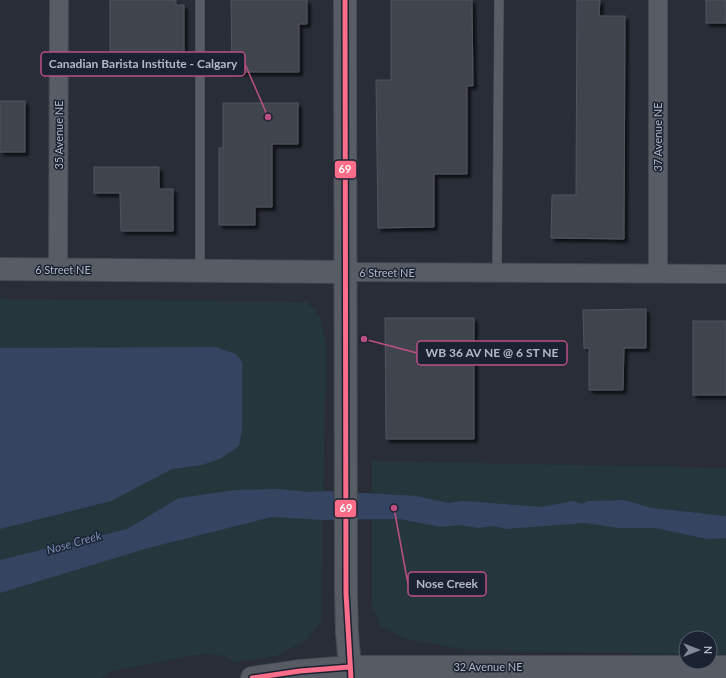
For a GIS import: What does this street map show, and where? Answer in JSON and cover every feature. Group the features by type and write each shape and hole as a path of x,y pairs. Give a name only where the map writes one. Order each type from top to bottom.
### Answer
{"main road":[{"name":"32 Avenue NE","path":"252,678 300,671 351,672 726,668"}],"street":[{"name":"35 Avenue NE","path":"58,270 59,0"},
{"path":"345,0 346,593 347,632 351,672"},
{"name":"37 Avenue NE","path":"658,0 658,274"},
{"name":"6 Street NE","path":"0,269 726,274"}],"lane":[{"path":"200,0 200,271"},
{"path":"497,273 499,0"}],"shaded area":[{"path":"0,299 307,302 320,317 326,345 321,622 306,640 276,656 236,662 223,656 206,653 111,671 101,678 0,678"},
{"path":"372,461 726,468 726,654 718,654 718,630 678,630 678,654 465,650 404,638 380,625 372,605"}],"water":[{"path":"215,347 236,354 242,362 242,429 239,446 220,459 202,465 172,469 111,501 0,529 0,348"},
{"path":"279,489 308,492 329,491 417,496 448,503 463,501 541,507 573,501 582,504 588,501 624,500 652,508 726,516 726,538 707,539 655,528 620,528 585,523 506,529 494,526 479,528 459,525 441,527 399,519 325,520 272,517 148,548 0,593 0,560 127,529 179,498 236,490"}],"building":[{"path":"110,0 176,0 176,5 184,5 184,53 110,53"},
{"path":"231,0 307,0 307,24 299,24 299,72 232,72"},
{"path":"391,0 472,0 473,86 467,86 467,174 434,174 434,227 378,228 376,80 391,80"},
{"path":"577,0 600,0 599,16 625,16 624,239 551,238 552,195 576,195"},
{"path":"706,0 726,0 726,23 706,23"},
{"path":"0,101 25,101 25,152 0,152"},
{"path":"223,103 298,103 298,144 272,144 272,207 255,207 255,225 219,225 219,148 223,148"},
{"path":"94,167 159,167 159,189 173,189 173,231 121,231 120,193 94,193"},
{"path":"646,309 646,348 624,348 623,390 589,390 589,348 584,348 583,310"},
{"path":"385,318 474,318 474,439 386,439"},
{"path":"693,321 726,321 726,395 693,395"}],"transit line":[{"name":"69","path":"345,0 346,593 351,678"},
{"name":"69","path":"252,678 300,671 350,667"}],"place":[{"name":"Canadian Barista Institute - Calgary","path":"268,117"},
{"name":"WB 36 AV NE @ 6 ST NE","path":"364,339"},
{"name":"Nose Creek","path":"394,508"}]}
